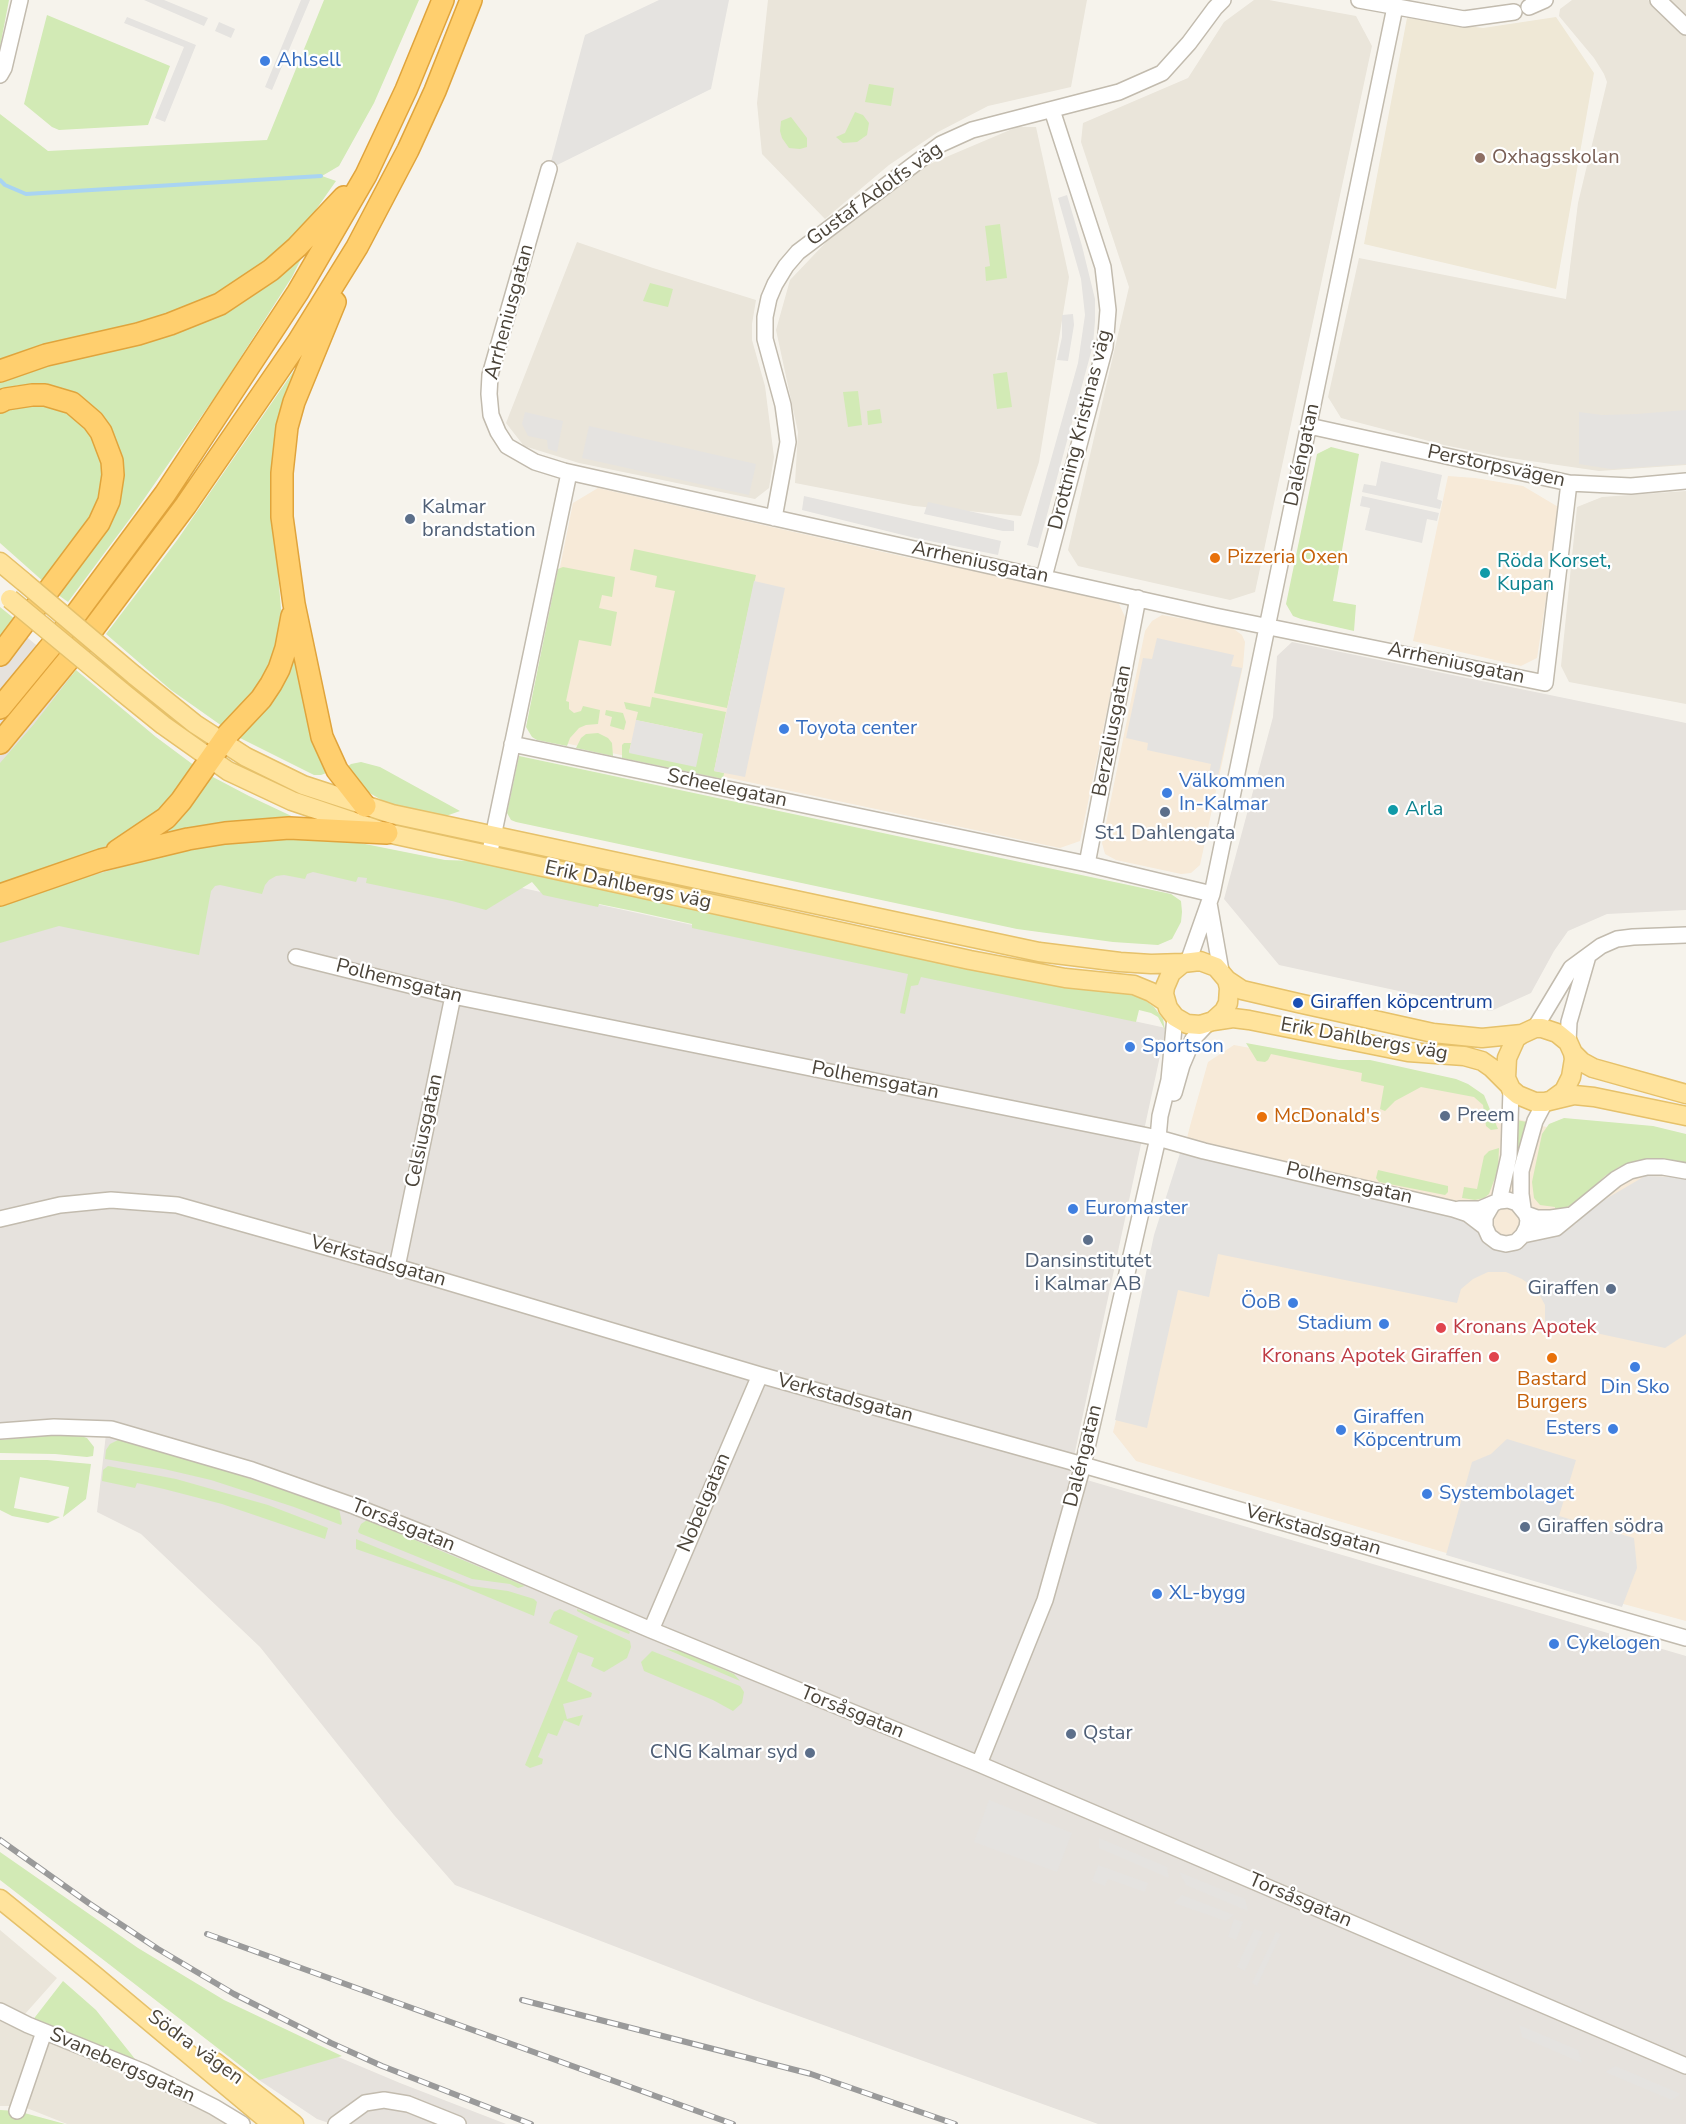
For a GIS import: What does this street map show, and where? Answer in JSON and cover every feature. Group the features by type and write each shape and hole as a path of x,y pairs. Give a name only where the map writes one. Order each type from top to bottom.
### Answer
{"highway":[{"path":"0,708 65,629 165,494 298,292 366,175 406,90 443,0"},
{"path":"0,743 84,641 186,505 298,342 357,247 408,150 471,0"},
{"path":"0,371 46,355 138,334 220,304 271,270 297,247 366,175"},
{"path":"357,247 294,402 287,427 282,472 282,517 294,604 322,737 337,770 365,806"},
{"path":"0,402 19,396 45,395 72,403 93,421 101,432 112,461 113,475 109,501 99,523 0,654"},
{"path":"101,860 166,818 181,801 216,751 272,684 286,648 294,604"},
{"path":"0,895 101,860 188,839 253,830 289,828 387,833"}],"main road":[{"name":"Erik Dahlbergs väg","path":"0,562 195,724 228,771 292,801 387,833 970,960 1065,978 1134,985 1151,992 1180,1021 1193,1025 1233,1018 1408,1052 1464,1056 1482,1061 1492,1068 1526,1100 1549,1100 1574,1095 1594,1096 1686,1116"},
{"name":"Erik Dahlbergs väg","path":"0,591 121,691 216,751 246,757 303,785 365,806 493,836 1038,952 1151,964 1206,962 1242,990 1433,1034 1482,1038 1550,1029 1582,1062 1593,1068 1686,1094"},
{"path":"1170,1010 1165,987 1167,980 1171,973 1185,962"},
{"path":"1210,1023 1219,1017 1228,1003 1229,987 1224,975"},
{"path":"1509,1086 1505,1073 1507,1058 1513,1044 1528,1031"},
{"path":"1549,1100 1567,1087 1573,1068 1570,1048"},
{"name":"Södra vägen","path":"0,1899 272,2124"},
{"name":"Södra vägen","path":"94,1975 241,2082 294,2124"}],"street":[{"path":"0,75 4,68 20,0"},
{"name":"Gustaf Adolfs väg","path":"774,518 788,442 783,405 768,357 765,317 769,298 786,266 798,252 826,228 941,144 972,130 1119,92 1162,73 1223,0"},
{"path":"1359,0 1464,19 1514,12"},
{"path":"1529,7 1545,0"},
{"path":"1658,0 1686,27"},
{"name":"Daléngatan","path":"1185,962 1211,898 1395,7"},
{"name":"Drottning Kristinas väg","path":"1044,577 1105,347 1108,310 1103,267 1052,110"},
{"name":"Arrheniusgatan","path":"549,169 490,375 489,394 491,415 507,446 535,462 569,473 1268,626 1545,683 1569,483"},
{"name":"Perstorpsvägen","path":"1308,426 1569,483 1631,486 1686,481"},
{"path":"489,856 569,473"},
{"name":"Berzeliusgatan","path":"1087,864 1138,598"},
{"name":"Scheelegatan","path":"512,744 1087,864 1211,898"},
{"name":"Daléngatan","path":"1211,898 1224,975"},
{"path":"1528,1031 1571,968 1601,946 1617,939 1649,935 1686,935"},
{"path":"1570,1048 1569,1022 1588,956"},
{"name":"Polhemsgatan","path":"296,957 453,996 1158,1138 1453,1209 1468,1214 1485,1227"},
{"name":"Celsiusgatan","path":"397,1267 453,996"},
{"name":"Daléngatan","path":"979,1764 1045,1600 1083,1465 1158,1138 1160,1116 1169,1080 1170,1010"},
{"name":"Daléngatan","path":"1158,1138 1168,1117 1186,1054 1193,1039 1210,1023"},
{"path":"1509,1086 1509,1156 1496,1203 1485,1217 1485,1227 1489,1236 1497,1242 1506,1244 1516,1242 1527,1227 1521,1171 1535,1120 1549,1100"},
{"path":"1523,1235 1556,1228 1630,1171 1655,1167 1686,1171"},
{"name":"Verkstadsgatan","path":"0,1219 60,1205 111,1200 177,1204 760,1375 1686,1638"},
{"path":"1496,1203 1508,1200 1517,1203 1537,1218 1572,1215"},
{"name":"Polhemsgatan","path":"1453,1209 1480,1209 1496,1203"},
{"name":"Nobelgatan","path":"651,1630 760,1375"},
{"name":"Torsåsgatan","path":"0,1431 54,1427 111,1429 252,1470 354,1506 979,1764 1686,2066"},
{"name":"Svanebergsgatan","path":"0,2011 44,2032 144,2072 214,2107 242,2124"},
{"path":"17,2111 44,2032"},
{"path":"336,2124 365,2103 384,2100 408,2104 458,2124"}],"shaded area":[{"path":"144,0 164,0 208,18 204,26"},
{"path":"301,0 310,0 272,90 265,87"},
{"path":"659,0 729,0 711,89 549,169 585,35"},
{"path":"768,0 1087,0 1071,87 988,106 938,132 889,165 825,219 762,154 757,103"},
{"path":"1254,0 1269,0 1356,16 1372,46 1255,592 1230,600 1078,566 1068,550 1129,287 1081,142 1083,123 1188,78 1224,22"},
{"path":"1572,0 1648,0 1686,31 1686,465 1599,471 1503,457 1444,445 1341,418 1328,397 1359,258 1566,299 1578,203 1607,82 1594,58 1559,16 1560,9"},
{"path":"1658,0 1686,0 1686,27"},
{"path":"127,17 196,45 165,122 155,118 184,47 124,23"},
{"name":"Oxhagsskolan","path":"1556,17 1594,73 1556,289 1364,244 1407,18 1483,28"},
{"path":"219,22 235,29 231,38 215,31"},
{"path":"1017,127 1036,127 1069,277 1039,462 1021,516 914,506 795,483 798,432 776,330 790,280 830,238 925,166"},
{"path":"1067,195 1095,299 1095,321 1093,345 1038,548 1027,545 1078,363 1085,315 1081,279 1058,198"},
{"path":"577,242 756,300 752,340 765,386 774,457 769,488 755,499 579,463 524,446 506,423"},
{"path":"1073,314 1074,325 1068,361 1057,360 1062,337 1062,315"},
{"path":"1686,410 1686,464 1611,469 1579,464 1579,412 1602,415"},
{"path":"525,412 563,421 557,452 548,449 547,440 528,436 522,424"},
{"path":"589,426 756,464 749,495 582,458"},
{"path":"1381,461 1442,475 1437,499 1442,501 1440,509 1362,492 1364,484 1376,486"},
{"path":"1448,476 1523,486 1560,508 1537,658 1521,666 1413,641"},
{"path":"598,488 1119,604 1126,619 1080,841 1060,848 536,737 528,725 573,503"},
{"path":"1686,491 1686,704 1569,682 1561,666 1577,507 1602,497"},
{"path":"804,496 1001,541 998,555 915,538 802,510"},
{"path":"1362,496 1439,513 1437,521 1427,519 1422,543 1365,530 1370,508 1360,506"},
{"path":"928,502 1014,521 1014,531 1003,531 924,514"},
{"path":"754,581 785,588 745,777 714,771"},
{"path":"0,615 169,755 334,847 1166,1028 1070,1475 1686,1656 1686,2124 1098,2124 757,2001 455,1885 394,1815 260,1647 141,1534 97,1512 106,1434 0,1439"},
{"path":"1162,615 1231,627 1242,635 1245,642 1243,666 1200,865 1191,873 1181,874 1116,860 1105,854 1102,843 1145,631 1152,621"},
{"path":"1157,638 1234,655 1231,666 1242,668 1218,776 1209,774 1211,764 1147,750 1148,743 1126,738 1143,658 1152,659"},
{"path":"1292,642 1686,723 1686,910 1607,914 1568,931 1531,993 1491,1011 1279,965 1224,899 1273,717 1277,656"},
{"path":"636,720 703,734 696,767 629,753"},
{"path":"1234,1045 1478,1094 1487,1110 1553,1129 1686,1140 1686,1621 1561,1587 1136,1461 1113,1432 1208,1062"},
{"name":"Giraffen","path":"1181,1150 1470,1221 1488,1244 1518,1248 1537,1238 1568,1230 1599,1203 1645,1176 1686,1177 1686,1334 1665,1348 1545,1322 1545,1305 1537,1290 1522,1279 1506,1272 1488,1272 1473,1279 1461,1289 1457,1303 1218,1254 1209,1297 1178,1290 1147,1428 1115,1420 1154,1235"},
{"name":"Giraffen södra","path":"1507,1439 1576,1460 1559,1516 1634,1538 1637,1568 1622,1607 1446,1555 1472,1462 1491,1454"},
{"path":"989,1800 1072,1833 1057,1872 974,1842"},
{"path":"1099,1838 1167,1867 1169,1878 1099,1848"},
{"path":"1098,1865 1148,1883 1145,1892 1108,1879 1105,1886 1092,1881"},
{"path":"1179,1872 1245,1899 1248,1911 1186,1885"},
{"path":"1182,1895 1234,1915 1226,1921 1174,1903"},
{"path":"1234,1919 1243,1922 1236,1940 1228,1937"},
{"path":"1254,1929 1263,1932 1245,1971 1237,1967"},
{"path":"0,1930 57,1978 25,2014 15,2012 0,2003"},
{"path":"1276,1932 1281,1934 1257,1986 1252,1983"},
{"path":"0,2016 39,2035 12,2106 0,2106"},
{"path":"1519,2025 1578,2050 1582,2063 1522,2037"},
{"path":"291,2037 506,2124 332,2124 317,2119 259,2080"},
{"path":"47,2041 213,2114 228,2124 67,2124 24,2107"},
{"path":"1615,2066 1681,2094 1672,2100 1605,2072"}],"green space":[{"path":"0,0 9,0 0,47"},
{"path":"324,0 419,0 374,103 339,166 322,176 336,181 308,221 278,252 251,274 221,293 144,323 49,343 0,359 0,114 48,151 267,140"},
{"path":"47,15 170,66 148,125 59,130 24,104"},
{"path":"869,84 894,88 891,106 865,102"},
{"path":"855,112 863,115 869,123 867,135 857,142 843,143 836,137 845,133"},
{"path":"791,117 807,138 807,147 789,148 782,138 781,121"},
{"path":"1000,224 1007,278 986,281 985,267 990,266 985,226"},
{"path":"304,253 292,277 221,388 135,512 68,602 57,594 110,522 119,505 123,486 119,448 104,418 92,405 77,395 60,388 39,385 19,385 0,390 0,381 11,375 215,317 273,281"},
{"path":"650,283 673,289 668,307 643,301"},
{"path":"304,356 274,524 281,609 280,635 274,660 262,683 222,726 171,690 106,634 178,539"},
{"path":"1007,372 1012,407 997,409 993,374"},
{"path":"858,391 862,425 848,427 843,392"},
{"path":"33,404 59,408 83,423 99,448 105,478 98,507 45,583 0,543 0,412"},
{"path":"880,409 882,423 868,425 867,411"},
{"path":"1331,447 1359,454 1333,601 1356,605 1354,631 1293,616 1286,604 1317,454"},
{"path":"634,549 756,575 727,708 654,693 675,591 655,587 657,576 630,570"},
{"path":"563,567 615,577 612,597 602,595 599,608 617,612 611,646 579,640 566,701 569,702 569,709 574,713 581,711 583,706 600,710 598,724 579,728 570,738 567,746 537,740 532,737 526,727 558,569"},
{"path":"0,607 16,620 0,641"},
{"path":"296,653 329,772 321,775 314,775 240,738 275,698 286,679"},
{"path":"76,670 156,737 195,766 168,805 127,835 96,851 0,888 0,763"},
{"path":"652,697 726,712 714,771 724,773 723,779 622,758 624,743 631,743 629,752 703,734 636,720 638,712 626,709 624,702 650,707"},
{"path":"606,710 623,713 626,722 624,730 610,726 612,717 605,715"},
{"path":"598,733 612,743 613,756 576,748 586,734"},
{"path":"519,756 1171,894 1181,901 1181,922 1172,939 1158,945 1113,942 1017,929 516,822 511,820 507,813"},
{"path":"361,762 380,767 460,811 446,816 434,816 385,802 361,788 343,770 351,764"},
{"path":"211,776 302,821 166,837 165,834 180,820"},
{"path":"279,838 355,842 445,860 475,861 931,958 1127,991 1154,1007 1163,1019 1165,1030 1158,1017 1139,1010 1136,1022 921,977 918,985 911,986 905,1014 900,1013 908,974 692,928 692,924 638,912 599,904 598,907 543,895 532,882 486,910 366,883 367,878 358,877 356,882 313,872 307,874 305,879 284,875 269,880 262,894 220,885 215,886 211,891 199,955 59,926 0,943 0,906 65,883 165,855 225,843"},
{"path":"1246,1043 1339,1060 1370,1060 1456,1079 1484,1095 1498,1129 1491,1130 1486,1126 1483,1105 1474,1097 1421,1087 1395,1101 1385,1111 1380,1109 1384,1086 1361,1081 1362,1073 1271,1054 1265,1062 1257,1061"},
{"path":"1564,1118 1653,1126 1686,1134 1686,1164 1645,1159 1633,1162 1605,1176 1578,1201 1567,1207 1555,1210 1555,1207 1540,1205 1534,1198 1532,1182 1542,1134 1549,1124"},
{"path":"1516,1120 1527,1122 1518,1162 1515,1161"},
{"path":"1499,1148 1498,1170 1489,1194 1475,1200 1462,1198 1464,1187 1477,1189 1484,1156 1489,1151"},
{"path":"1378,1170 1448,1186 1448,1192 1445,1195 1379,1182 1376,1178"},
{"path":"52,1435 87,1438 94,1447 93,1456 0,1453 0,1440"},
{"path":"118,1440 179,1455 339,1509 342,1523 341,1525 211,1480 105,1459 106,1450 110,1444"},
{"path":"0,1460 47,1460 91,1464 86,1499 63,1517 69,1487 20,1477 14,1508 60,1517 48,1523 12,1516 0,1510"},
{"path":"108,1466 176,1479 268,1505 328,1528 325,1539 222,1504 137,1483 135,1488 102,1481 103,1470"},
{"path":"367,1520 525,1586 518,1588 510,1584 472,1579 359,1533 361,1524"},
{"path":"356,1539 471,1586 508,1591 534,1599 537,1602 534,1616 454,1583 356,1549"},
{"path":"560,1609 630,1641 631,1647 627,1658 604,1672 591,1666 594,1658 578,1652 567,1681 592,1693 591,1697 563,1704 567,1719 583,1715 579,1726 564,1720 557,1736 548,1733 538,1757 543,1759 542,1764 530,1768 525,1765 578,1636 549,1623 554,1612"},
{"path":"577,1609 624,1627 630,1632 629,1634 594,1620"},
{"path":"666,1649 680,1651 734,1674 740,1681"},
{"path":"652,1651 740,1686 744,1692 742,1703 733,1711 713,1700 644,1671 641,1662"},
{"path":"0,1852 138,1948 224,2000 342,2056 259,2080 0,1880"},
{"path":"63,1981 96,2010 135,2059 32,2021"},
{"path":"0,2110 17,2111 65,2124 0,2124"}],"waterway":[{"path":"0,180 5,185 26,194 321,176"}],"railway":[{"path":"0,1840 158,1949 234,1994 382,2066 531,2124"},
{"path":"207,1934 733,2124"},
{"path":"522,2000 811,2074 955,2124"}],"place":[{"name":"Ahlsell","path":"265,61"},
{"name":"Oxhagsskolan","path":"1480,158"},
{"name":"Kalmar brandstation","path":"410,519"},
{"name":"Pizzeria Oxen","path":"1215,558"},
{"name":"Röda Korset, Kupan","path":"1485,573"},
{"name":"Toyota center","path":"784,729"},
{"name":"Välkommen In-Kalmar","path":"1167,793"},
{"name":"Arla","path":"1393,810"},
{"name":"St1 Dahlengata","path":"1165,812"},
{"name":"Giraffen köpcentrum","path":"1298,1003"},
{"name":"Sportson","path":"1130,1047"},
{"name":"Preem","path":"1445,1116"},
{"name":"McDonald's","path":"1262,1117"},
{"name":"Euromaster","path":"1073,1209"},
{"name":"Dansinstitutet i Kalmar AB","path":"1088,1240"},
{"name":"Giraffen","path":"1611,1289"},
{"name":"ÖoB","path":"1293,1303"},
{"name":"Stadium","path":"1384,1324"},
{"name":"Kronans Apotek","path":"1441,1328"},
{"name":"Kronans Apotek Giraffen","path":"1494,1357"},
{"name":"Bastard Burgers","path":"1552,1358"},
{"name":"Din Sko","path":"1635,1367"},
{"name":"Esters","path":"1613,1429"},
{"name":"Giraffen Köpcentrum","path":"1341,1430"},
{"name":"Systembolaget","path":"1427,1494"},
{"name":"Giraffen södra","path":"1525,1527"},
{"name":"XL-bygg","path":"1157,1594"},
{"name":"Cykelogen","path":"1554,1644"},
{"name":"Qstar","path":"1071,1734"},
{"name":"CNG Kalmar syd","path":"810,1753"}]}
